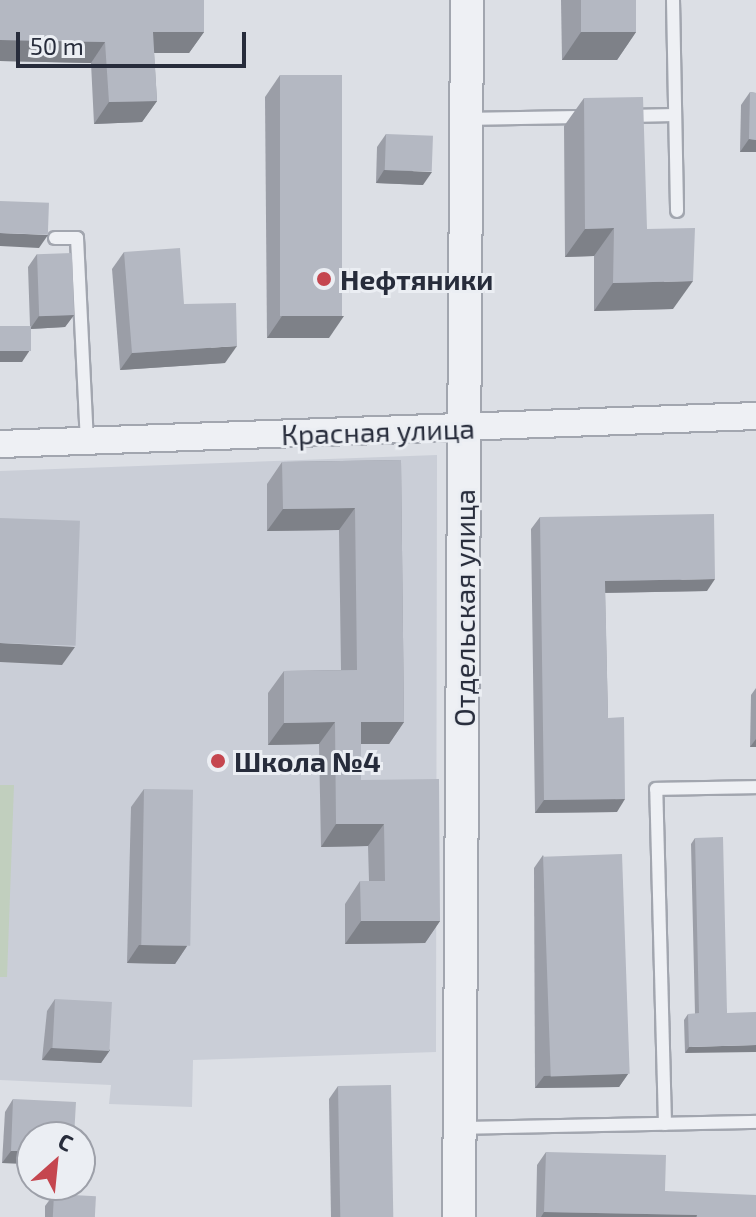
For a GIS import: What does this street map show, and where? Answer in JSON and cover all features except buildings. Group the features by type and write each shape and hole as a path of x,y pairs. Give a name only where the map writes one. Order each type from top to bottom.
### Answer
{"street":[{"name":"Отдельская улица","path":"459,1217 469,119 467,0"},
{"name":"Красная улица","path":"0,444 756,416"}],"lane":[{"path":"673,0 677,211"},
{"path":"612,116 675,115"},
{"path":"469,119 596,116"},
{"path":"55,238 77,238 87,442"},
{"path":"665,1124 656,789 756,787"},
{"path":"460,1128 756,1122"}],"shaded area":[{"name":"Школа №4","path":"437,455 436,1052 193,1060 192,1107 109,1104 111,1085 0,1080 0,471"}],"green space":[{"path":"0,785 14,785 7,977 0,977"}],"place":[{"name":"Нефтяники","path":"324,279"},
{"name":"Школа №4","path":"218,761"}]}
